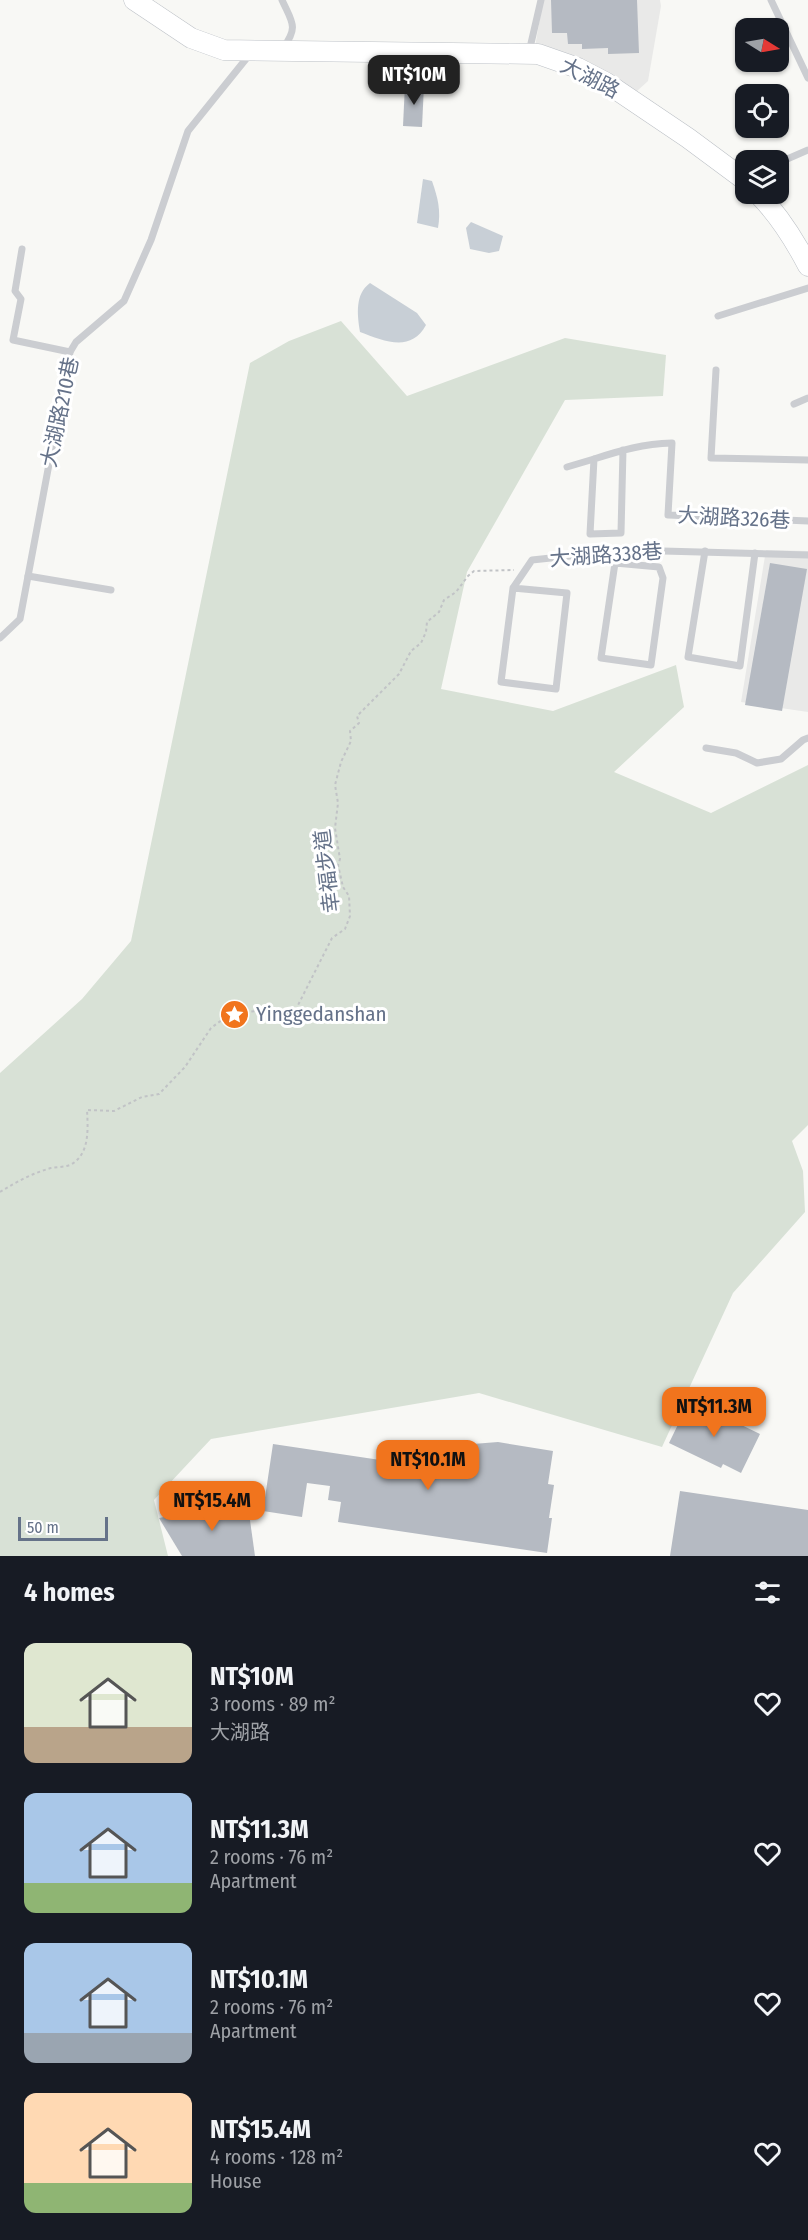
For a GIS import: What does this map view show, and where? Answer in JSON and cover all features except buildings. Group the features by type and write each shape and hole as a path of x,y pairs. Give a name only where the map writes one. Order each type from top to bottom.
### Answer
{"street":[{"name":"大湖路","path":"134,0 191,38 224,50 538,54 578,68 605,82 735,172"},
{"path":"769,204 791,233 808,266"}],"lane":[{"path":"279,52 292,37 294,26 282,0"},
{"path":"528,54 542,0"},
{"path":"771,0 808,78"},
{"name":"大湖路210巷","path":"0,638 20,619 70,352 76,342 124,301 151,240 188,131 252,52"},
{"path":"789,158 808,150"},
{"path":"22,249 15,291 21,298 13,340 70,352"},
{"path":"718,316 808,288"},
{"path":"716,370 711,458 808,460"},
{"path":"794,404 808,398"},
{"name":"大湖路326巷","path":"567,467 646,444 672,443 668,516 808,521"},
{"path":"594,459 590,534 621,533 623,450"},
{"path":"611,551 615,563 601,658 651,665 663,578 659,567 615,563"},
{"name":"大湖路338巷","path":"513,588 567,593 556,689 501,682 513,588 532,560 611,551 705,551 808,555"},
{"path":"705,551 688,657 740,666 755,553"},
{"path":"28,576 111,590"},
{"path":"706,748 736,753 758,763 781,759 808,738"}],"path":[{"name":"幸福步道","path":"0,1192 51,1168 70,1165 82,1155 88,1134 87,1110 114,1111 142,1097 159,1094 185,1067 211,1028 230,1014 256,1011 289,1017 294,1013 332,938 345,929 350,916 349,896 343,887 338,865 340,859 335,828 338,803 335,785 341,762 351,741 350,731 359,723 357,716 399,674 411,651 421,643 427,622 439,612 444,600 456,592 468,576 474,571 525,569"}],"shaded area":[{"path":"543,0 660,0 661,6 648,81 637,91 535,47"},
{"path":"423,179 432,181 434,187 439,210 438,228 417,223"},
{"path":"471,222 503,236 499,251 489,253 470,249 466,228"},
{"path":"370,283 417,313 426,325 420,334 405,342 396,342 378,339 360,332 359,299"},
{"path":"341,321 407,396 565,338 666,355 663,396 565,400 467,572 441,689 553,711 676,665 684,707 614,772 711,813 808,765 808,1125 792,1141 803,1171 805,1212 733,1293 662,1447 479,1393 211,1439 154,1500 168,1556 0,1556 0,1073 82,999 131,941 250,363 289,341"},
{"path":"766,550 808,551 808,712 741,702"}],"place":[{"name":"Yinggedanshan","path":"235,1014"}]}
